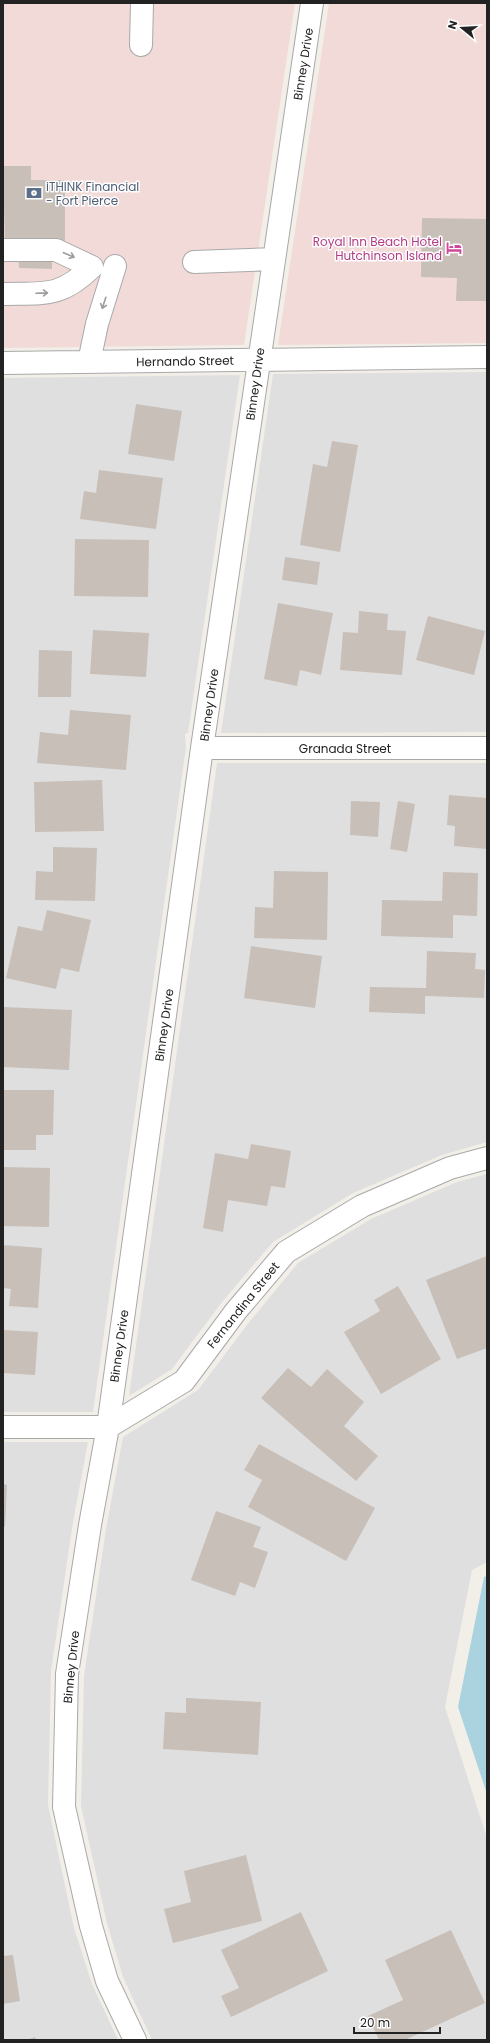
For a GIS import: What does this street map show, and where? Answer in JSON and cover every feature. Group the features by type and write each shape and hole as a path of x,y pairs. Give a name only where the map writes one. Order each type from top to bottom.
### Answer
{"street":[{"path":"141,45 142,3"},
{"name":"Binney Drive","path":"135,2040 107,1981 90,1926 64,1807 67,1674 90,1525 108,1427 202,748 312,3"},
{"path":"3,250 56,250 92,267 67,287 52,293 3,294"},
{"path":"194,262 274,259"},
{"path":"89,362 97,324 115,266"},
{"name":"Hernando Street","path":"3,363 487,357"},
{"name":"Granada Street","path":"202,748 487,748"},
{"name":"Fernandina Street","path":"108,1427 184,1381 236,1311 286,1252 362,1206 450,1168 487,1158"},
{"path":"3,1427 108,1427"}],"shaded area":[{"path":"3,3 295,3 244,345 3,348"},
{"path":"329,3 487,3 487,343 278,345"},
{"path":"487,372 487,732 221,733 273,374"},
{"path":"240,375 188,733 185,734 186,747 93,1412 3,1412 3,378"},
{"path":"217,763 487,763 487,1142 442,1155 353,1193 273,1242 222,1302 172,1369 129,1396"},
{"path":"487,1174 487,1562 472,1570 445,1707 487,1838 487,2040 152,2040 123,1977 107,1923 81,1806 84,1676 106,1529 123,1437 198,1390 250,1321 298,1263 371,1219 457,1182"},
{"path":"3,1442 88,1442 73,1522 51,1671 48,1805 74,1928 92,1984 118,2040 3,2040"}],"water":[{"path":"487,1576 487,1794 458,1707 484,1577"}],"building":[{"name":"iTHINK Financial - Fort Pierce","path":"3,166 31,166 31,180 65,180 65,246 52,245 52,269 19,268 18,246 5,246"},
{"name":"Royal Inn Beach Hotel Hutchinson Island","path":"422,218 487,219 487,301 456,301 457,278 421,277"},
{"path":"136,404 182,411 174,461 128,454"},
{"path":"332,441 358,445 340,552 300,545 313,464 327,467"},
{"path":"99,470 163,478 156,529 80,519 84,491 96,493"},
{"path":"75,539 149,540 148,597 74,596"},
{"path":"285,557 320,562 317,585 282,580"},
{"path":"278,603 333,613 321,675 300,670 297,686 264,679"},
{"path":"359,611 388,614 387,630 406,631 402,675 340,670 343,632 358,633"},
{"path":"428,616 485,631 474,675 416,660"},
{"path":"93,630 149,633 146,677 90,674"},
{"path":"39,650 72,651 71,697 38,697"},
{"path":"70,710 131,715 126,770 37,763 40,732 68,735"},
{"path":"102,780 104,831 35,832 34,782"},
{"path":"449,795 487,798 487,849 454,846 455,826 447,825"},
{"path":"351,801 380,802 378,837 350,835"},
{"path":"398,801 415,804 407,852 390,849"},
{"path":"53,847 97,848 95,901 35,900 36,871 53,872"},
{"path":"274,871 328,872 327,940 254,938 255,907 273,908"},
{"path":"443,872 478,873 477,916 453,915 453,938 381,936 382,900 442,901"},
{"path":"47,910 91,920 79,972 61,968 56,989 6,978 18,926 42,931"},
{"path":"251,946 322,956 315,1008 244,998"},
{"path":"427,951 476,953 475,969 485,970 484,998 425,996 425,1014 369,1012 370,987 426,988"},
{"path":"3,1007 72,1010 69,1070 3,1067"},
{"path":"3,1090 54,1090 53,1135 36,1135 36,1150 3,1150"},
{"path":"251,1144 291,1151 285,1188 271,1186 267,1206 228,1200 223,1232 203,1228 215,1153 248,1159"},
{"path":"3,1167 50,1168 49,1227 3,1226"},
{"path":"3,1245 42,1248 38,1308 9,1306 11,1289 3,1288"},
{"path":"487,1256 487,1348 457,1359 426,1280"},
{"path":"398,1286 441,1359 381,1394 344,1332 380,1311 374,1300"},
{"path":"3,1330 38,1332 35,1375 3,1373"},
{"path":"288,1368 311,1387 327,1369 364,1402 344,1426 378,1456 356,1481 261,1398"},
{"path":"259,1444 375,1508 346,1561 248,1507 262,1480 244,1470"},
{"path":"3,1484 7,1485 5,1527 3,1526"},
{"path":"216,1511 261,1527 253,1547 268,1552 255,1588 240,1582 235,1596 191,1580"},
{"path":"186,1698 261,1702 258,1755 163,1749 165,1712 186,1713"},
{"path":"246,1855 262,1921 173,1943 164,1909 191,1902 184,1871"},
{"path":"301,1912 328,1971 231,2017 221,1996 239,1988 221,1950"},
{"path":"451,1930 485,2003 405,2040 379,2040 368,2016 403,2000 385,1960"},
{"path":"13,1955 20,2001 3,2004 3,1956"},
{"path":"35,2037 36,2040 26,2040"}],"place":[{"name":"iTHINK Financial - Fort Pierce","path":"34,193"},
{"name":"Royal Inn Beach Hotel Hutchinson Island","path":"454,248"}]}
